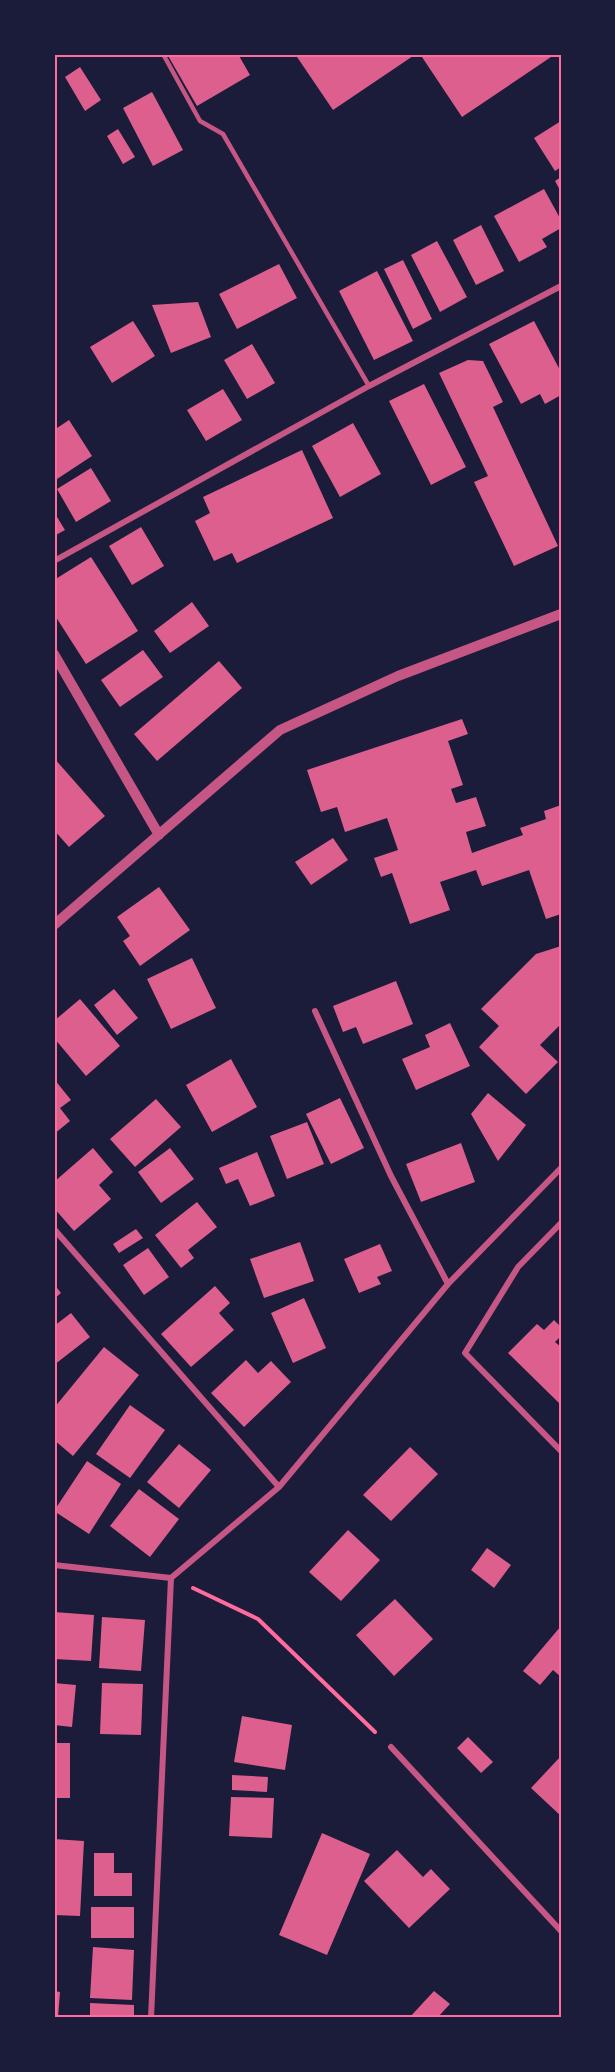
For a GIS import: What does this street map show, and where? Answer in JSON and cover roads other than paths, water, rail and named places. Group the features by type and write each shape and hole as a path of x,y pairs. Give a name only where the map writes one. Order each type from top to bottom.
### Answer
{"street":[{"path":"54,561 369,386 561,286"},
{"path":"54,925 280,730 398,676 561,614"},
{"path":"54,654 159,835"},
{"path":"315,1011 391,1176 448,1284"},
{"path":"54,1565 171,1578 279,1487 448,1284 561,1168"},
{"path":"561,1223 518,1267 465,1353 561,1451"},
{"path":"54,1229 279,1487"},
{"path":"151,2018 171,1578"},
{"path":"391,1748 561,1932"}],"lane":[{"path":"163,54 200,121 223,134 369,386"}]}
